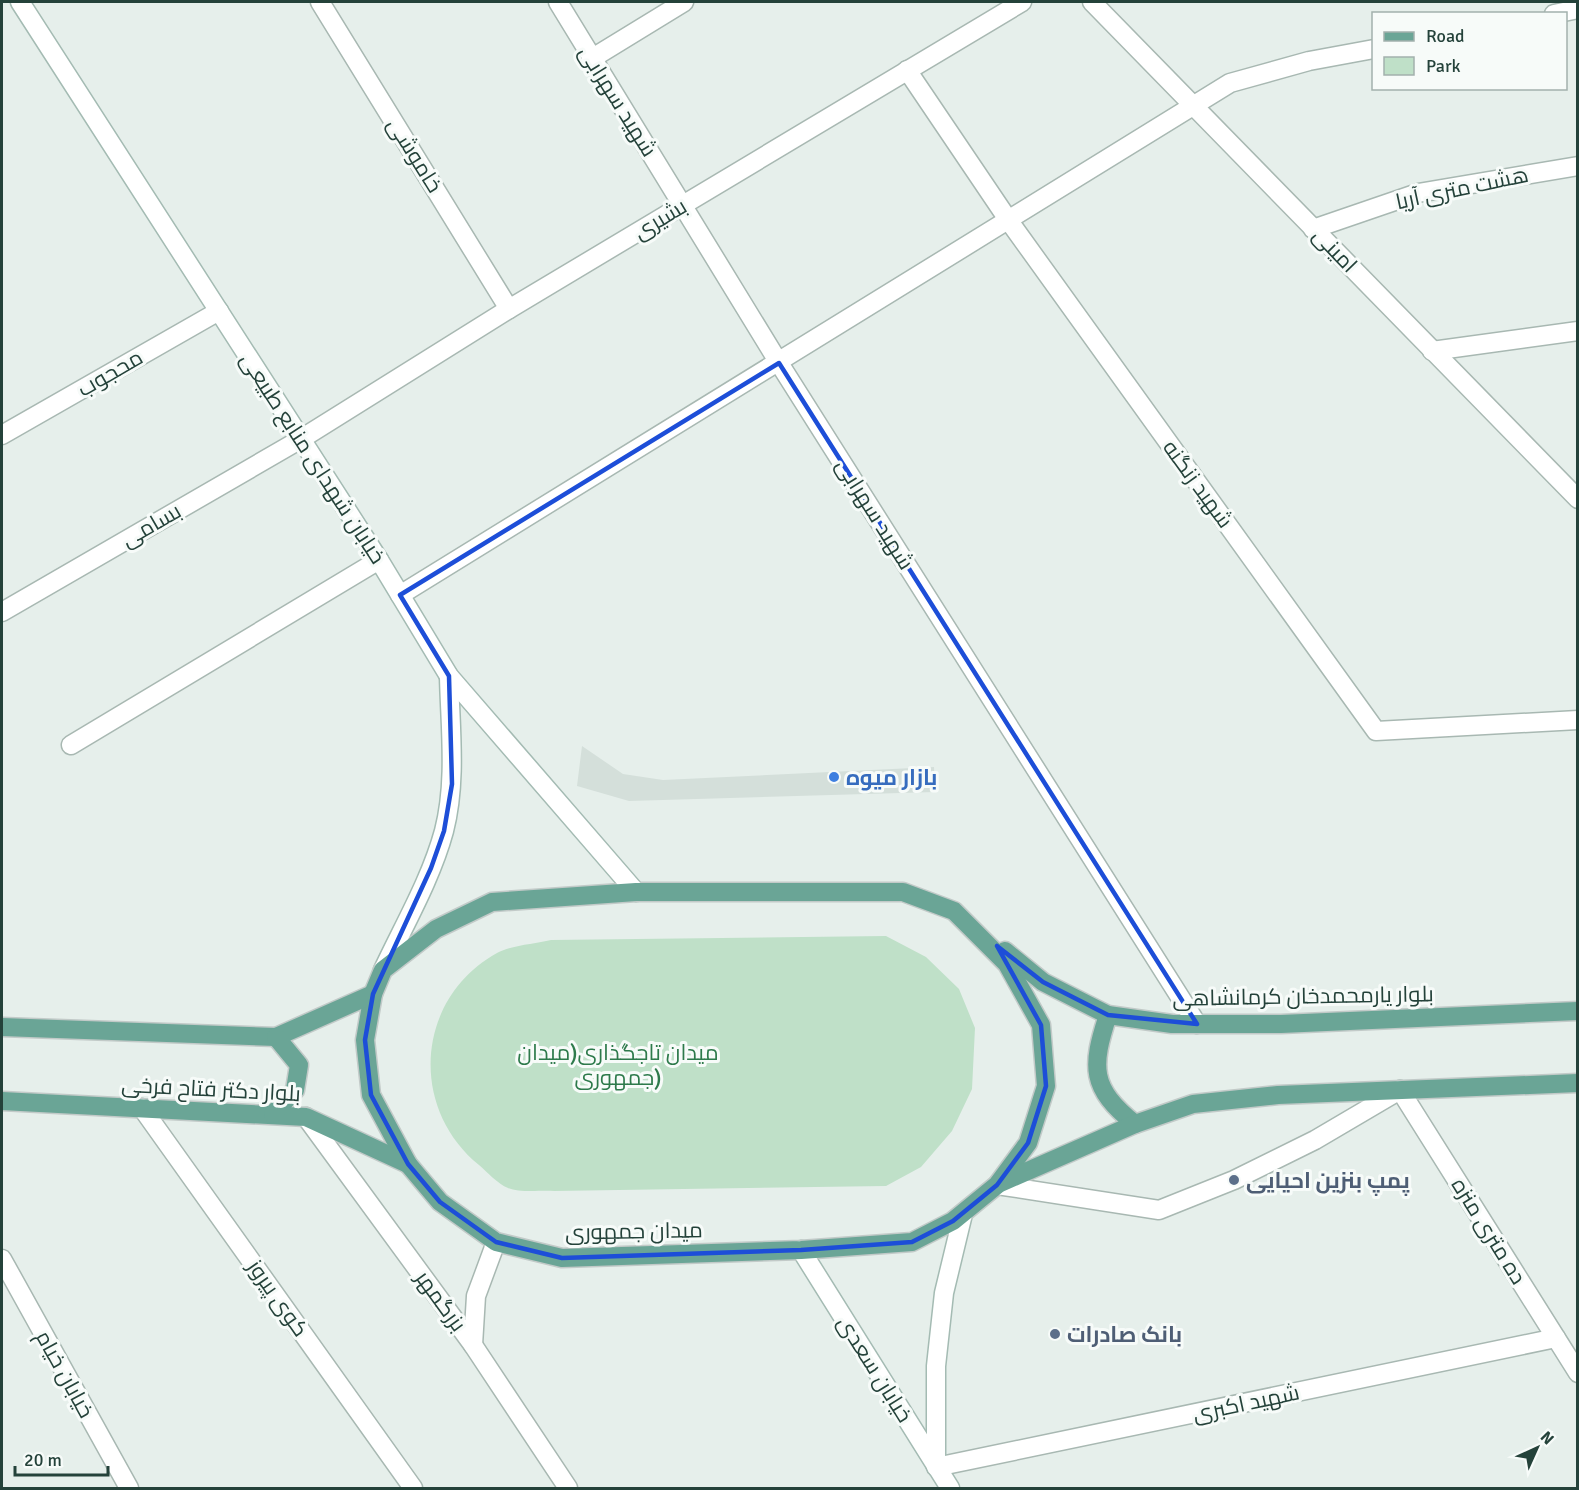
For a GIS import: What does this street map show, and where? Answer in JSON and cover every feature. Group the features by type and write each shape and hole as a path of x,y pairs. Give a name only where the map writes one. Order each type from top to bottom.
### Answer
{"main road":[{"name":"میدان جمهوری","path":"636,892 903,892 954,911 1007,964 1041,1025 1046,1086 1028,1143 997,1185 953,1221 912,1242 801,1250 562,1258 496,1242 440,1202 408,1164 371,1095 365,1040 373,993 383,970 436,929 492,903 636,892"},
{"name":"بلوار یارمحمدخان کرمانشاهی","path":"954,911 1043,982 1108,1015 1172,1024 1281,1024 1578,1011"},
{"path":"2,1027 276,1037 373,993"},
{"path":"1108,1015 1100,1040 1097,1061 1098,1076 1104,1093 1114,1107 1135,1124"},
{"path":"273,1114 295,1090 299,1065 276,1037"},
{"path":"997,1185 1135,1124 1193,1104 1278,1095 1578,1083"},
{"name":"بلوار دکتر فتاح فرخی","path":"2,1101 306,1117 408,1164"}],"street":[{"name":"خیابان شهدای منابع طبیعی","path":"20,2 379,560 449,675 636,892"},
{"name":"خاموشی","path":"320,2 509,309"},
{"name":"شهید سهرابی","path":"558,2 779,363 1197,1024"},
{"path":"591,59 684,2"},
{"name":"بشیری","path":"301,439 509,309 1022,2"},
{"name":"امینی","path":"1092,2 1432,351 1575,494"},
{"path":"400,595 1230,83 1309,61 1372,49"},
{"name":"شهید زنگنه","path":"907,70 1009,221 1376,731 1578,720"},
{"name":"هشت متری آریا","path":"1313,229 1418,193 1578,166"},
{"name":"محجوب","path":"2,435 219,311"},
{"path":"1432,351 1578,331"},
{"name":"بسامی","path":"2,612 301,439"},
{"path":"71,745 379,560"},
{"path":"383,970 430,868 444,831 452,784 449,675"},
{"path":"997,1185 1159,1210 1234,1180 1305,1145 1400,1090"},
{"name":"ده متری منزه","path":"1400,1090 1578,1373"},
{"name":"کوی پیروز","path":"142,1108 413,1488"},
{"name":"بزرگمهر","path":"306,1117 473,1345 568,1488"},
{"path":"936,1467 937,1356 944,1293 963,1214"},
{"path":"473,1345 476,1296 496,1242"},
{"name":"خیابان سعدی","path":"801,1250 950,1488"},
{"name":"خیابان خیام","path":"2,1260 129,1488"},
{"name":"شهید اکبری","path":"936,1467 1556,1338"}],"highlighted area":[{"path":"779,363 1197,1024 1108,1015 1043,982 997,946 1041,1025 1046,1086 1028,1143 997,1185 953,1221 912,1242 801,1250 562,1258 496,1242 440,1202 408,1164 371,1095 365,1040 373,994 431,868 444,831 452,784 449,676 400,595"}],"shaded area":[{"name":"بازار میوه","path":"582,746 623,774 663,780 934,767 935,792 629,801 577,786"}],"green space":[{"name":"میدان تاجگذاری(میدان جمهوری)","path":"886,936 926,957 959,989 975,1028 972,1089 952,1131 921,1167 886,1186 518,1190 500,1184 479,1165 456,1141 440,1114 432,1084 431,1054 437,1025 450,997 470,973 503,950 551,940"}],"place":[{"name":"بازار میوه","path":"834,777"},
{"name":"پمپ بنزین احیایی","path":"1234,1180"},
{"name":"بانک صادرات","path":"1055,1334"}]}
